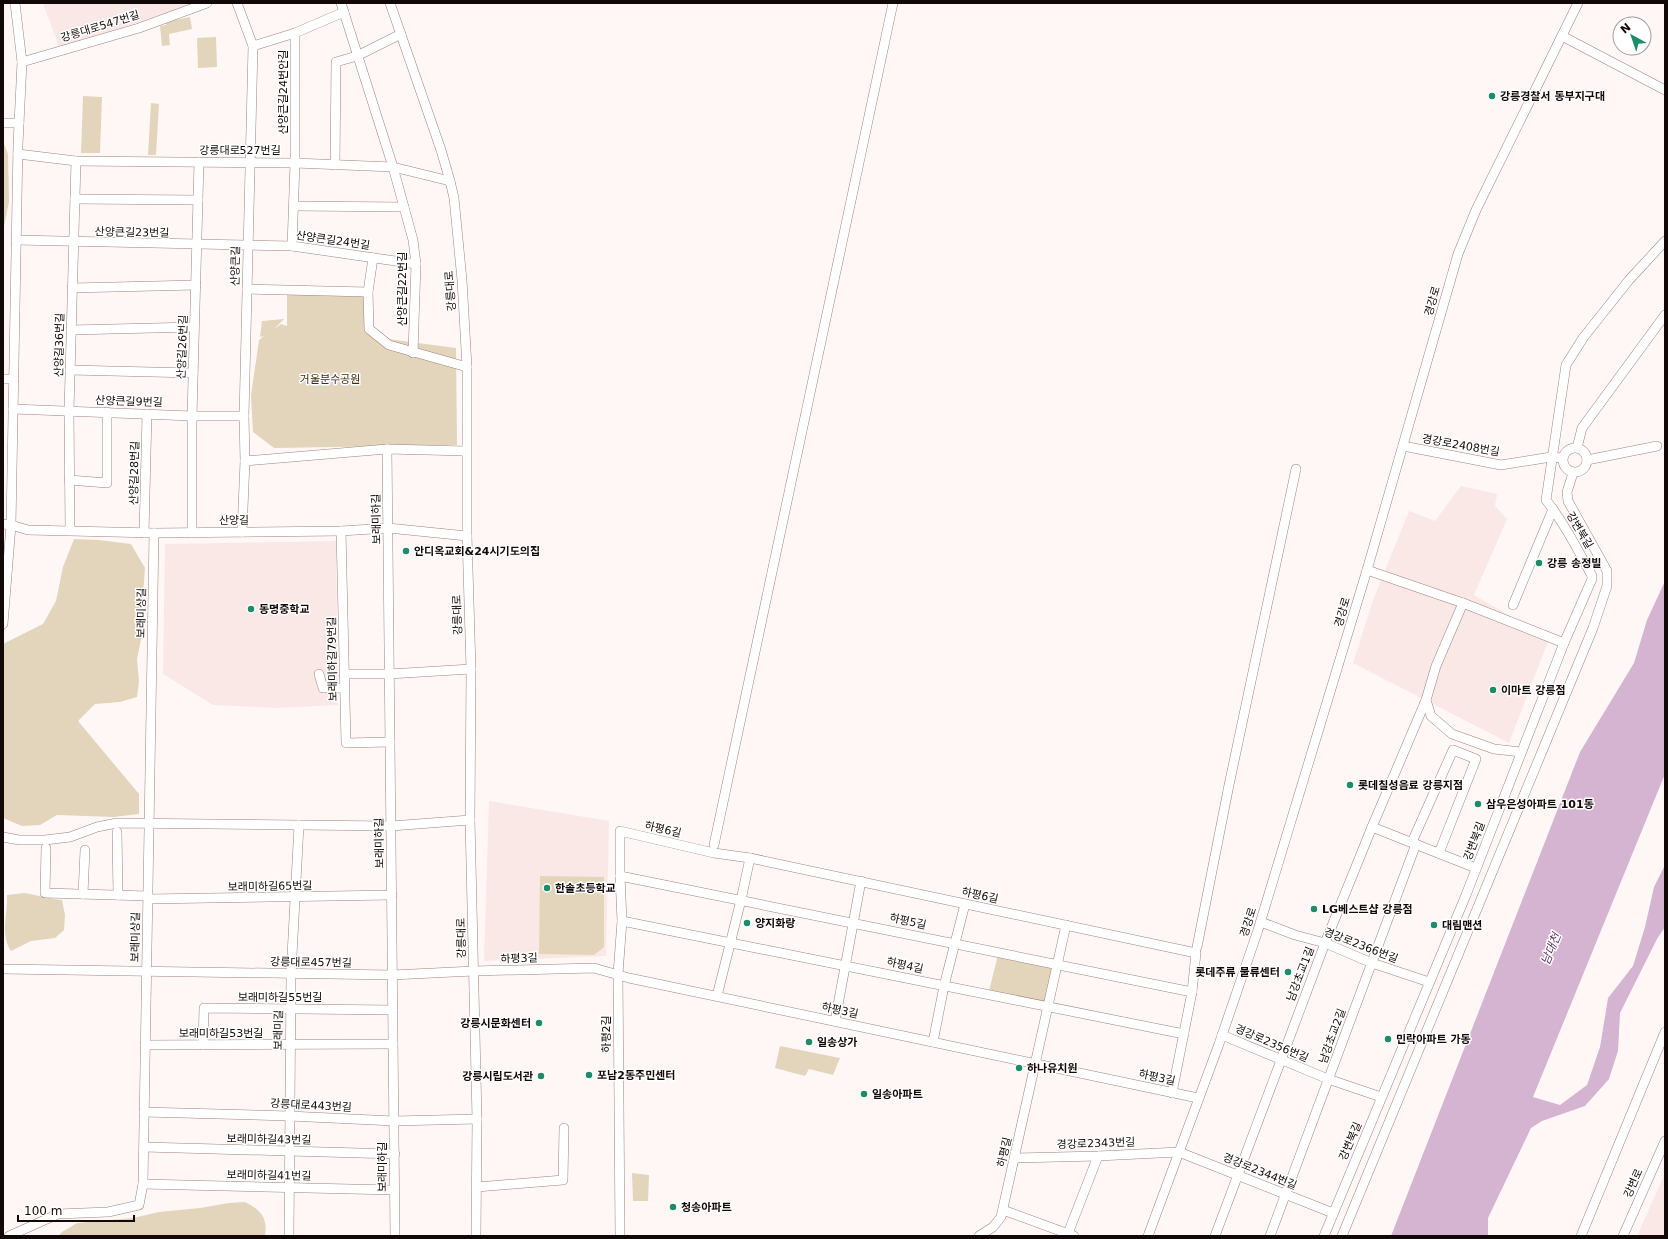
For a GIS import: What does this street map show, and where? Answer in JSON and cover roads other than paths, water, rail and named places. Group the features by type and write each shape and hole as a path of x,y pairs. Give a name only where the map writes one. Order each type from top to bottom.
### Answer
{"street":[{"path":"3,624 13,409 18,154 22,62 15,3"},
{"name":"강릉대로547번길","path":"22,62 139,28 207,3"},
{"name":"산양큰길","path":"237,3 253,46 251,162 247,245 244,416 245,461 242,532"},
{"name":"강릉대로","path":"390,3 441,150 450,181 458,240 467,367 467,536 471,669 470,820 478,1119 476,1236"},
{"path":"714,845 893,3"},
{"name":"경강로","path":"1148,1236 1222,1035 1261,922 1367,570 1458,254 1476,210 1578,3"},
{"path":"253,46 295,33 342,7"},
{"name":"산양큰길22번길","path":"342,7 393,167 413,240 416,264 413,353"},
{"name":"산양큰길24번안길","path":"292,246 295,206 295,33"},
{"path":"335,165 336,62 357,56 401,34"},
{"path":"1562,36 1665,90"},
{"path":"3,123 19,123"},
{"name":"강릉대로527번길","path":"18,154 76,161 251,162 393,167 450,181"},
{"name":"산양길36번길","path":"70,530 69,411 76,161"},
{"name":"산양길26번길","path":"192,533 192,416 199,162"},
{"path":"75,199 198,200"},
{"path":"295,206 404,207"},
{"name":"산양큰길23번길","path":"16,240 247,245"},
{"name":"강변북길","path":"1324,1236 1476,868 1564,643 1592,579 1592,576 1553,509 1546,500 1551,457 1566,365 1587,332 1629,280 1665,241"},
{"name":"산양큰길24번길","path":"247,245 292,246 416,264"},
{"path":"373,258 368,292 369,329 389,345 467,367"},
{"path":"72,288 196,285"},
{"path":"247,289 368,292"},
{"path":"1577,448 1582,428 1665,314"},
{"path":"71,330 194,327"},
{"path":"70,370 193,373"},
{"path":"3,379 14,379"},
{"name":"산양큰길9번길","path":"13,409 192,416 244,416"},
{"path":"69,480 107,483 106,412"},
{"name":"산양길28번길","path":"144,533 147,414"},
{"name":"경강로2408번길","path":"1403,446 1501,465 1551,457 1562,458"},
{"path":"1587,460 1658,446"},
{"path":"1577,448 1584,452 1587,464 1582,471 1574,473 1566,469 1562,462 1562,458 1566,451 1577,448"},
{"path":"245,461 387,449 466,451"},
{"name":"보래미하길","path":"387,449 395,1236"},
{"path":"1197,947 1229,785 1296,469"},
{"path":"1342,1236 1593,628 1607,586 1607,571 1568,501 1567,492 1574,473"},
{"path":"1513,605 1553,509"},
{"name":"산양길","path":"7,524 28,530 70,530 154,534 342,531 388,528 467,536"},
{"name":"보래미하길79번길","path":"342,531 346,743 390,742"},
{"name":"보래미상길","path":"9,1236 58,1214 108,1212 139,1205 143,1184 144,1148 154,534"},
{"path":"1367,570 1463,603 1564,643"},
{"name":"남강초교1길","path":"1215,1236 1325,943 1426,700 1436,666 1463,603"},
{"path":"344,674 389,674 471,669"},
{"path":"319,674 323,688 345,688"},
{"path":"1426,700 1432,716 1452,734 1494,749 1521,752"},
{"name":"남강초교2길","path":"1270,1236 1372,963 1414,843 1453,750 1476,759 1439,853"},
{"path":"3,837 19,840 45,840 70,837 97,827 117,824 149,823 391,826 470,820"},
{"name":"보래미길","path":"289,1236 290,1009 299,825"},
{"path":"1372,827 1476,868"},
{"name":"하평6길","path":"620,831 714,853 750,858 861,881 1196,953 1192,992 1172,1093"},
{"name":"하평2길","path":"620,831 622,921 618,974 620,1236"},
{"path":"117,832 118,895"},
{"name":"보래미하길65번길","path":"46,848 45,893 118,895 148,898 295,898 392,895"},
{"path":"83,894 84,850"},
{"path":"717,996 750,858"},
{"name":"하평5길","path":"620,876 854,922 1192,992"},
{"path":"835,1021 861,881"},
{"path":"933,1042 944,986 965,904"},
{"name":"하평4길","path":"622,921 1184,1034"},
{"name":"경강로2366번길","path":"1261,922 1295,935 1325,943 1372,963 1429,982"},
{"name":"하평길","path":"979,1236 992,1232 1001,1217 1003,1210 1066,925"},
{"name":"하평3길","path":"474,971 594,968 717,996 1198,1098"},
{"name":"강릉대로457번길","path":"3,969 146,970 392,975 474,971"},
{"name":"보래미하길55번길","path":"203,1044 204,1008 393,1010"},
{"path":"1581,1236 1665,1032"},
{"name":"경강로2356번길","path":"1222,1035 1328,1079 1382,1097"},
{"name":"보래미하길53번길","path":"145,1045 393,1044"},
{"name":"강릉대로443번길","path":"144,1112 289,1116 394,1121 478,1119"},
{"path":"477,1187 563,1180 564,1128"},
{"name":"강변로","path":"1623,1236 1662,1157 1665,1140"},
{"name":"보래미하길43번길","path":"144,1148 395,1154"},
{"name":"경강로2344번길","path":"1179,1152 1333,1213"},
{"name":"경강로2343번길","path":"1015,1158 1179,1152"},
{"path":"1003,1210 1069,1235 1098,1156"},
{"name":"보래미하길41번길","path":"143,1184 394,1190"}],"water":[{"name":"남대천","path":"1665,581 1665,774 1533,1097 1560,1105 1587,1085 1600,1047 1608,998 1633,966 1645,927 1654,887 1665,865 1665,927 1657,939 1620,1013 1618,1051 1609,1079 1585,1106 1542,1121 1531,1128 1488,1218 1488,1236 1391,1236 1580,752 1634,663 1647,620"}],"place":[{"name":"강릉경찰서 동부지구대","path":"1492,96"},
{"name":"안디옥교회&24시기도의집","path":"406,551"},
{"name":"강릉 송정빌","path":"1539,563"},
{"name":"동명중학교","path":"251,609"},
{"name":"이마트 강릉점","path":"1493,690"},
{"name":"롯데칠성음료 강릉지점","path":"1350,785"},
{"name":"삼우은성아파트 101동","path":"1478,804"},
{"name":"한솔초등학교","path":"547,888"},
{"name":"LG베스트샵 강릉점","path":"1314,909"},
{"name":"양지화랑","path":"747,923"},
{"name":"대림맨션","path":"1434,925"},
{"name":"롯데주류 물류센터","path":"1288,972"},
{"name":"강릉시문화센터","path":"539,1023"},
{"name":"민락아파트 가동","path":"1388,1039"},
{"name":"일송상가","path":"809,1042"},
{"name":"하나유치원","path":"1019,1068"},
{"name":"포남2동주민센터","path":"589,1075"},
{"name":"강릉시립도서관","path":"541,1076"},
{"name":"일송아파트","path":"864,1094"},
{"name":"청송아파트","path":"673,1207"}],"park label":[{"name":"거울분수공원","path":"330,379"}]}
